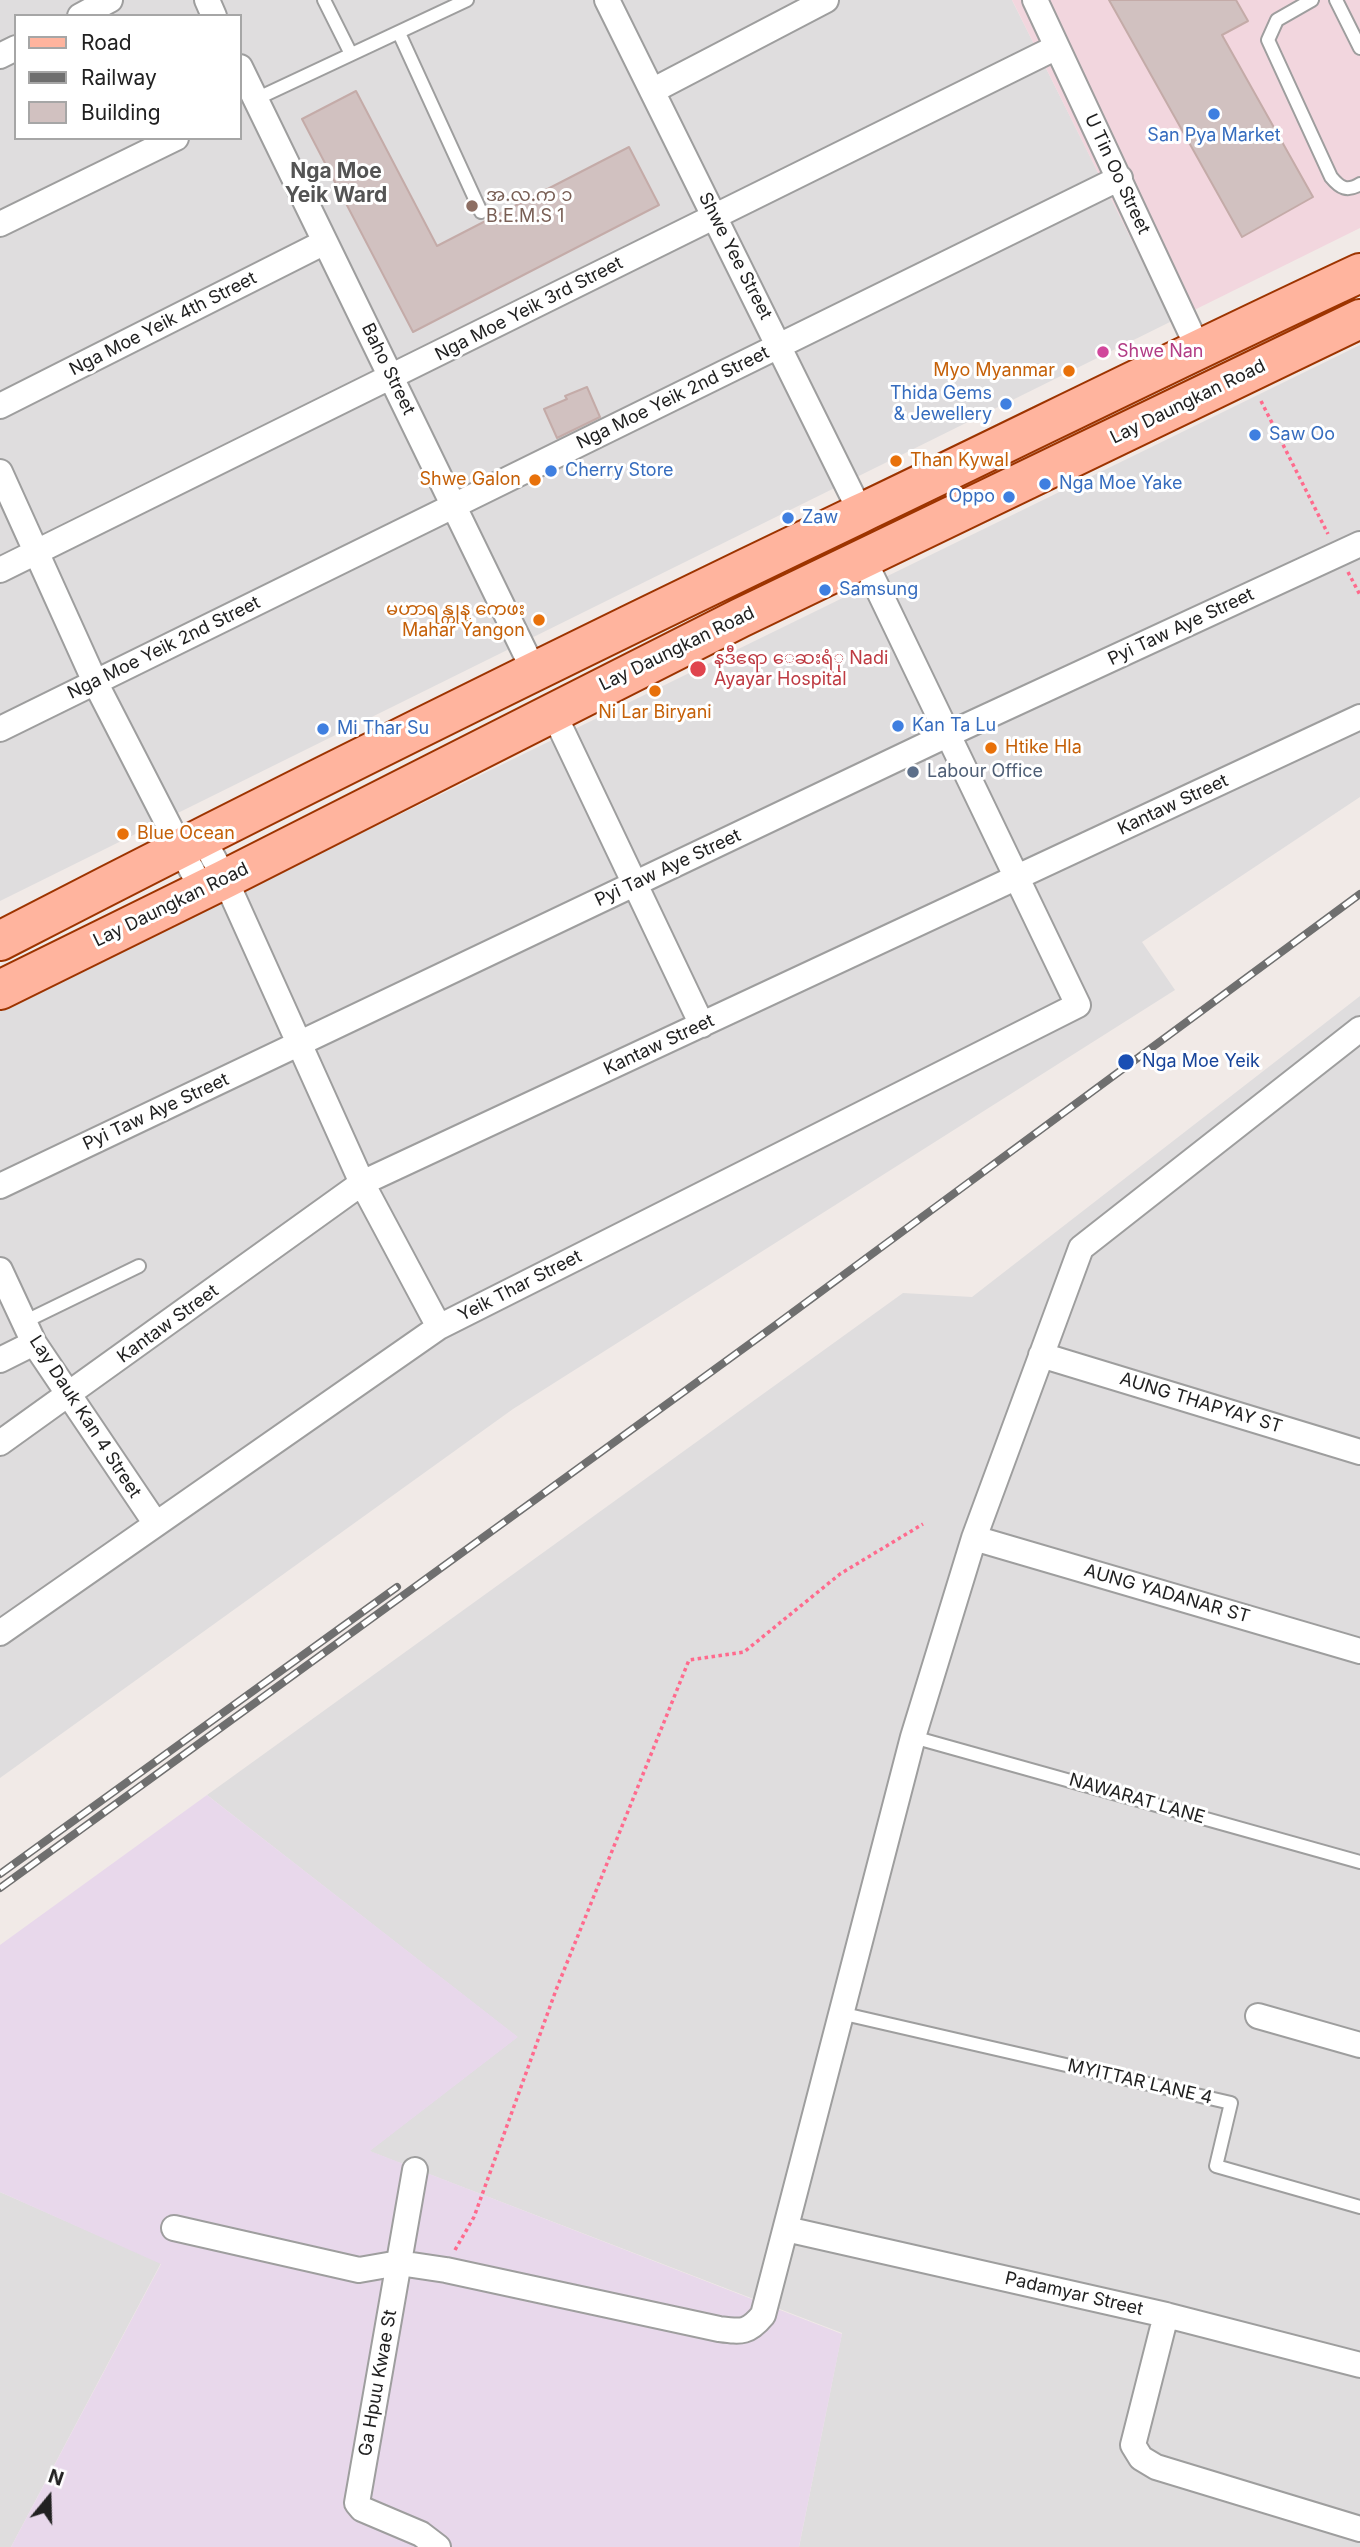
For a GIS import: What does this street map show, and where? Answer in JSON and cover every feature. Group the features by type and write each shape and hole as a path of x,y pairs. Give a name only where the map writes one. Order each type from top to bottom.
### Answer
{"main road":[{"path":"0,941 721,579 1198,348 1360,273"},
{"name":"Lay Daungkan Road","path":"0,990 740,618 1360,319"},
{"path":"721,579 740,618"},
{"path":"534,671 553,712"}],"street":[{"path":"83,14 110,0"},
{"name":"Shwe Yee Street","path":"607,0 861,513"},
{"path":"652,90 826,0"},
{"name":"U Tin Oo Street","path":"1035,0 1198,348"},
{"name":"Nga Moe Yeik 3rd Street","path":"0,570 1057,47"},
{"name":"Baho Street","path":"242,76 248,103 325,242 534,671"},
{"path":"0,224 172,140"},
{"name":"Nga Moe Yeik 2nd Street","path":"0,729 1120,178"},
{"name":"Nga Moe Yeik 4th Street","path":"0,406 325,242"},
{"path":"0,472 95,682 214,884 299,1044 362,1183 439,1326"},
{"name":"Pyi Taw Aye Street","path":"0,1186 949,734 1349,549"},
{"path":"863,558 1018,878"},
{"path":"553,712 702,1025"},
{"name":"Kantaw Street","path":"0,1443 362,1183 1360,717"},
{"name":"Yeik Thar Street","path":"0,1633 439,1326 1079,1005 1018,878"},
{"path":"174,2228 359,2270 399,2263 446,2270 738,2332 753,2328 764,2315 913,1737 974,1538 1081,1248 1360,1029"},
{"name":"Lay Dauk Kan 4 Street","path":"0,1270 29,1332 156,1524"},
{"path":"0,1360 29,1332"},
{"name":"AUNG THAPYAY ST","path":"1041,1355 1360,1452"},
{"name":"AUNG YADANAR ST","path":"974,1538 1360,1651"},
{"path":"1258,2016 1360,2045"},
{"name":"Ga Hpuu Kwae St","path":"415,2170 357,2503 362,2509 421,2534 438,2547"},
{"name":"Padamyar Street","path":"786,2229 1166,2315 1360,2365"},
{"path":"1166,2315 1133,2445 1140,2458 1156,2467 1360,2529"}],"lane":[{"path":"324,0 351,54"},
{"path":"248,103 467,0"},
{"path":"1312,0 1277,20 1268,40 1331,177 1340,187 1352,189 1360,184"},
{"path":"1336,0 1360,48"},
{"path":"399,33 481,212"},
{"path":"29,1332 139,1266"},
{"name":"NAWARAT LANE","path":"913,1737 1360,1862"},
{"name":"MYITTAR LANE 4","path":"840,2012 1231,2103 1216,2165 1360,2207"}],"path":[{"path":"1258,395 1349,549"},
{"path":"446,2270 474,2217 556,1990 689,1660 744,1652 840,1574 923,1524"}],"shaded area":[{"path":"0,0 1012,0 1172,321 0,901"},
{"name":"San Pya Market","path":"1012,0 1360,0 1360,228 1172,321"},
{"path":"1360,345 1360,797 1142,942 1175,990 513,1409 0,1778 0,1010"},
{"path":"1360,996 1360,2547 799,2547 842,2333 369,2151 517,2037 207,1795 903,1293 972,1297"},
{"path":"207,1795 518,2037 370,2151 842,2334 799,2547 11,2547 161,2264 0,2192 0,1945"},
{"path":"0,2192 161,2263 11,2547 0,2547"}],"building":[{"path":"1109,0 1236,0 1248,21 1222,35 1313,197 1242,237"},
{"path":"356,91 437,246 629,147 659,205 413,332 302,119"},
{"path":"587,387 600,417 557,438 544,409"}],"railway":[{"path":"0,1888 773,1327 1360,894"},
{"path":"0,1874 397,1587"}],"place":[{"name":"San Pya Market","path":"1214,114"},
{"name":"အ.လ.က ၁ B.E.M.S 1","path":"472,206"},
{"name":"Shwe Nan","path":"1103,352"},
{"name":"Myo Myanmar","path":"1069,371"},
{"name":"Thida Gems & Jewellery","path":"1006,404"},
{"name":"Saw Oo","path":"1255,435"},
{"name":"Than Kywal","path":"896,461"},
{"name":"Cherry Store","path":"551,471"},
{"name":"Shwe Galon","path":"535,480"},
{"name":"Nga Moe Yake","path":"1045,484"},
{"name":"Oppo","path":"1009,497"},
{"name":"Zaw","path":"788,518"},
{"name":"Samsung","path":"825,590"},
{"name":"မဟာရန္ကုန္ ကေဖး Mahar Yangon","path":"539,620"},
{"name":"နဒီဧရာ ေဆးရံု Nadi Ayayar Hospital","path":"698,669"},
{"name":"Ni Lar Biryani","path":"655,691"},
{"name":"Kan Ta Lu","path":"898,726"},
{"name":"Mi Thar Su","path":"323,729"},
{"name":"Htike Hla","path":"991,748"},
{"name":"Labour Office","path":"913,772"},
{"name":"Blue Ocean","path":"123,834"},
{"name":"Nga Moe Yeik","path":"1126,1062"}],"district":[{"name":"Nga Moe Yeik Ward","path":"336,184"}]}
